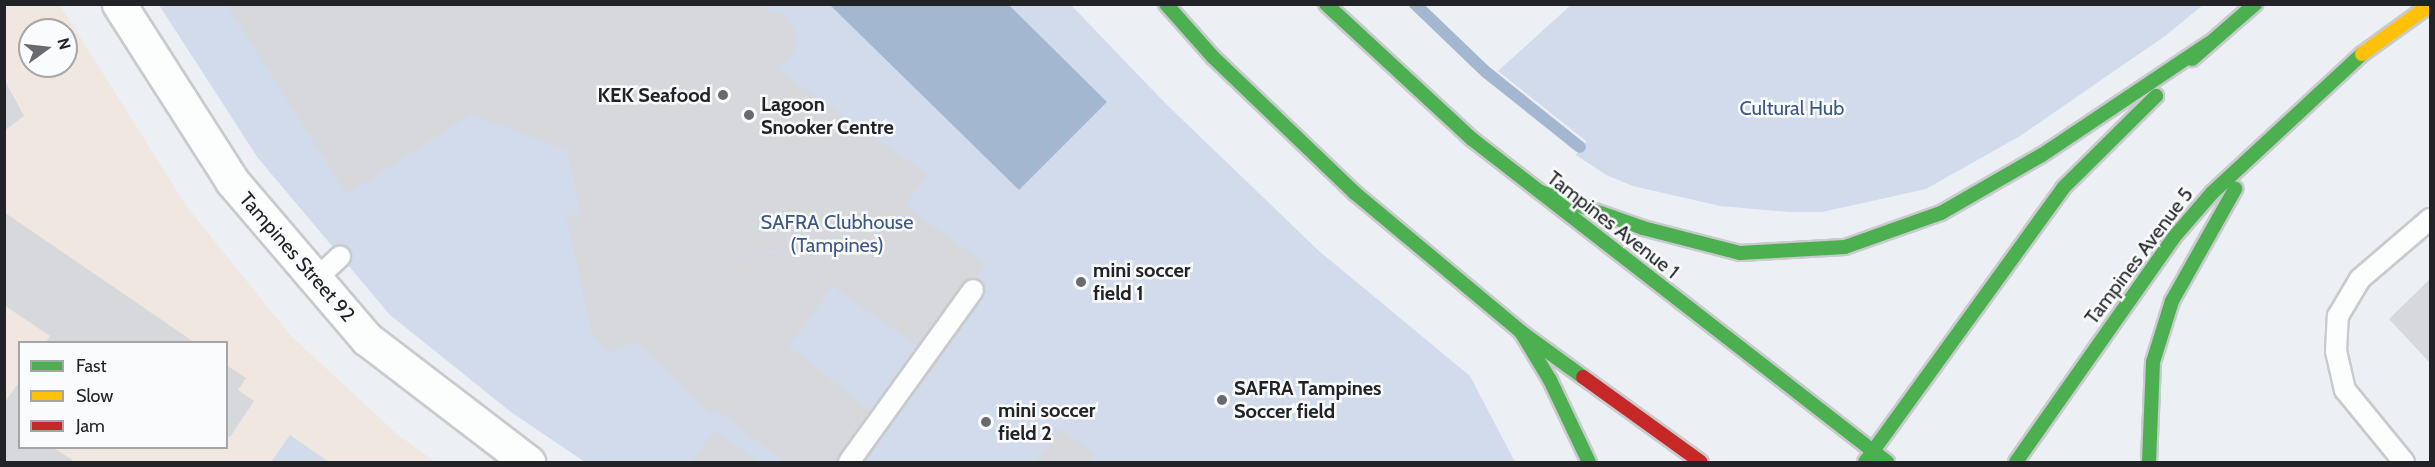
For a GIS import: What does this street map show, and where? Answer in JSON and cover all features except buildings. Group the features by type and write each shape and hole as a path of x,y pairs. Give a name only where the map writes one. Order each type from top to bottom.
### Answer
{"main road":[{"path":"1166,4 1213,57 1355,193 1521,332 1701,462"},
{"name":"Tampines Avenue 1","path":"1326,4 1444,115 1869,457 1887,462"},
{"path":"1869,457 2064,188 2208,44 2255,4"},
{"name":"Tampines Avenue 5","path":"2016,462 2174,237 2256,150 2364,52 2430,5"},
{"path":"1541,192 1642,228 1740,253 1845,247 1941,213 2042,155 2208,44"},
{"path":"2149,462 2153,362 2172,302 2256,150"},
{"path":"1521,332 1550,380 1589,462"}],"street":[{"name":"Tampines Street 92","path":"119,4 232,181 367,339 528,462"}],"lane":[{"path":"2404,462 2345,390 2336,351 2338,316 2360,279 2430,219"},
{"path":"316,279 340,257"},
{"path":"849,462 974,290"}],"shaded area":[{"path":"4,5 60,5 68,18 18,18 18,78 78,78 78,34 187,207 291,336 397,434 435,462 5,462"},
{"path":"830,5 1009,5 1107,102 1019,190"}],"green space":[{"name":"SAFRA Clubhouse (Tampines)","path":"159,5 1071,5 1166,104 1319,251 1470,376 1515,462 585,462 511,412 390,315 258,158"},
{"name":"Cultural Hub","path":"1571,5 2203,5 2165,36 2020,136 1926,189 1822,212 1790,212 1720,206 1633,186 1606,175 1576,155 1586,141 1498,71"},
{"path":"290,435 329,462 271,462"}],"waterway":[{"path":"1415,4 1486,72 1580,147"}],"traffic: fast":[{"path":"1166,4 1213,57 1355,193 1521,332 1583,377"},
{"path":"1326,4 1472,139 1887,462"},
{"path":"2192,59 2255,4"},
{"path":"1541,192 1643,228 1740,253 1845,247 1941,213 2042,155 2208,44"},
{"path":"2016,462 2174,237 2212,193 2362,54"},
{"path":"1865,462 2063,188 2156,96"},
{"path":"2149,462 2153,362 2172,301 2235,189"},
{"path":"1521,332 1550,380 1589,462"}],"traffic: slow":[{"path":"2362,54 2430,5"}],"traffic: jam":[{"path":"1583,377 1701,462"}],"place":[{"name":"KEK Seafood","path":"723,95"},
{"name":"Lagoon Snooker Centre","path":"749,115"},
{"name":"mini soccer field 1","path":"1081,282"},
{"name":"SAFRA Tampines Soccer field","path":"1222,400"},
{"name":"mini soccer field 2","path":"986,422"}]}
